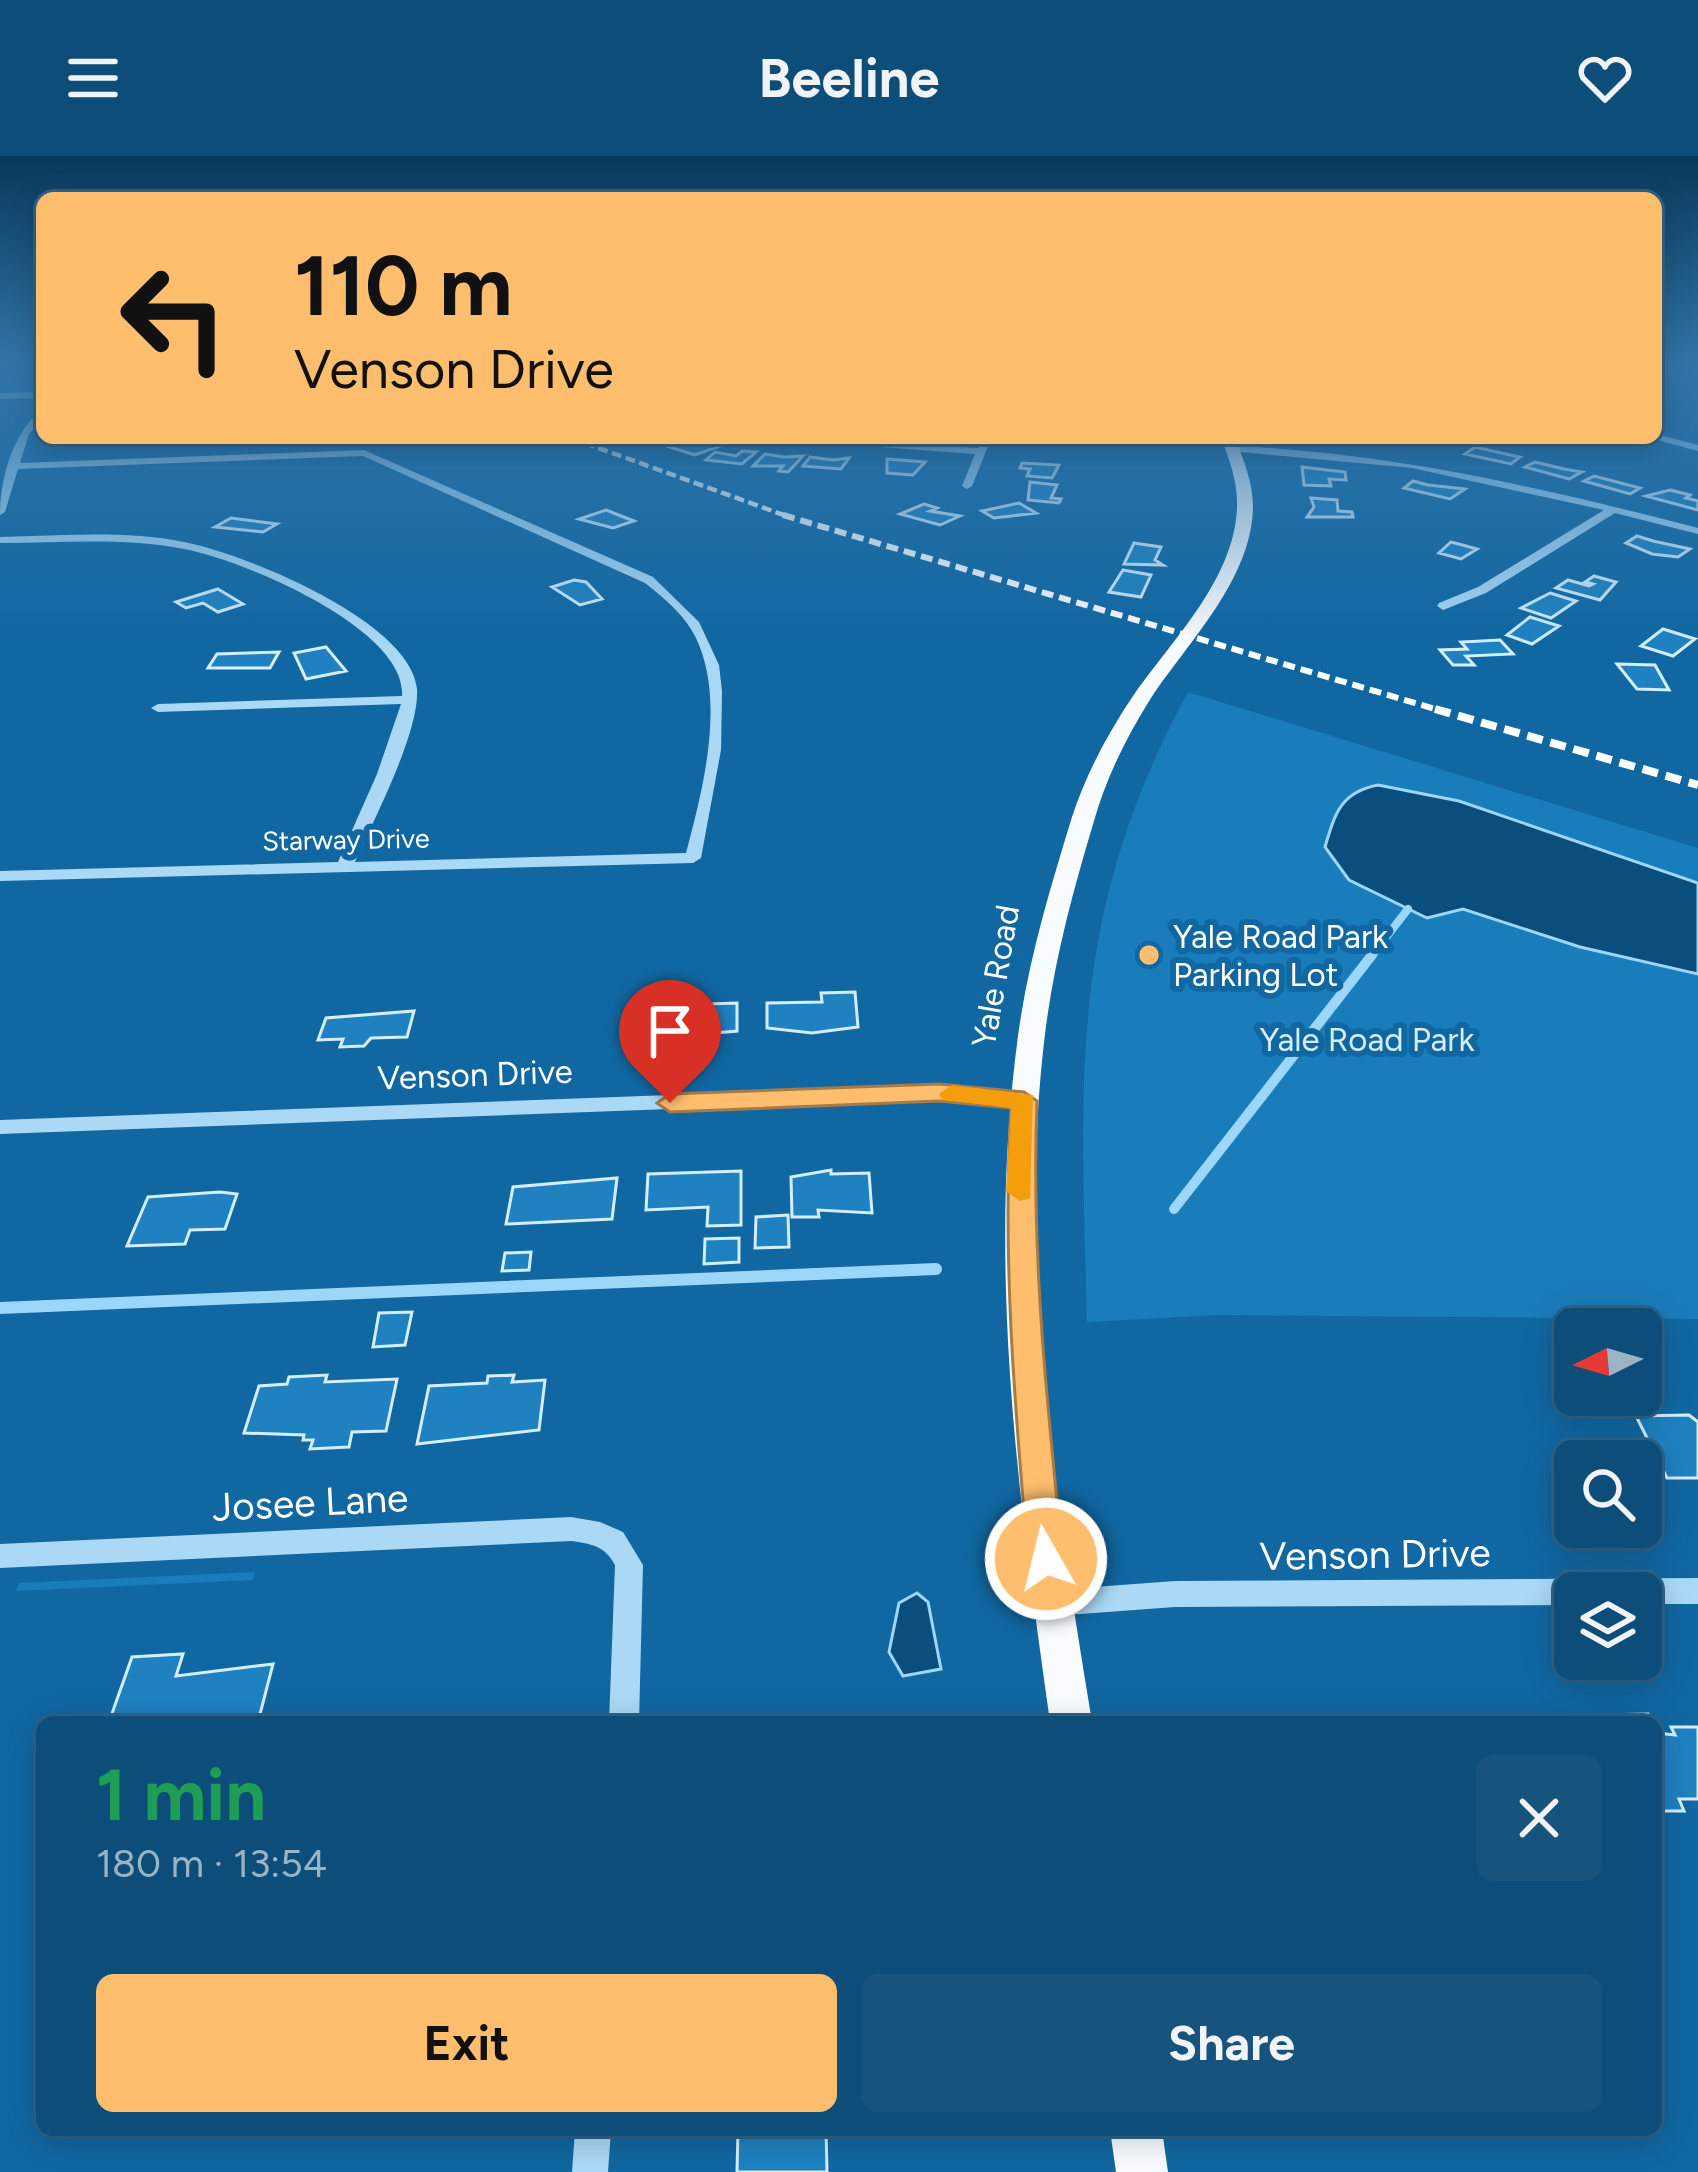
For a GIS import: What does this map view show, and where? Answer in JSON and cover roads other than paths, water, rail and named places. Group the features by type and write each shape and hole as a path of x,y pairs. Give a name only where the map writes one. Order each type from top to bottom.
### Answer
{"main road":[{"name":"Yale Road","path":"1070,1716 1026,1391 1019,1210 1024,1101 1040,971 1059,889 1092,791 1139,700 1204,615 1235,558 1244,508 1234,458"},
{"path":"1137,2136 1142,2172"}],"street":[{"path":"0,512 19,458"},
{"name":"Starway Drive","path":"18,466 229,458"},
{"name":"Starway Drive","path":"0,876 693,857 707,810 713,670 705,642 684,610 637,573 376,458"},
{"path":"967,486 978,458"},
{"path":"1392,458 1698,531"},
{"path":"1443,606 1481,590 1612,509"},
{"path":"0,540 132,540 189,546 228,557 385,639 407,671 409,700 345,866"},
{"path":"158,708 409,700"},
{"name":"Venson Drive","path":"0,1127 939,1092 1024,1101"},
{"name":"Josee Lane","path":"0,1556 571,1529 608,1533 621,1544 629,1565 624,1716"},
{"name":"Venson Drive","path":"1053,1603 1175,1594 1698,1591"},
{"path":"590,2172 592,2136"}],"waterway":[{"path":"1370,958 1408,909"},
{"path":"1174,1209 1372,955"},
{"path":"0,1308 936,1269 890,1271"}],"railway":[{"path":"626,458 787,516"},
{"path":"783,515 787,516"},
{"path":"787,516 1445,712"},
{"path":"787,516 792,518"},
{"path":"1435,709 1698,785"}],"place":[{"name":"Yale Road Park Parking Lot","path":"1149,955"}],"park label":[{"name":"Yale Road Park","path":"1367,1039"}]}
